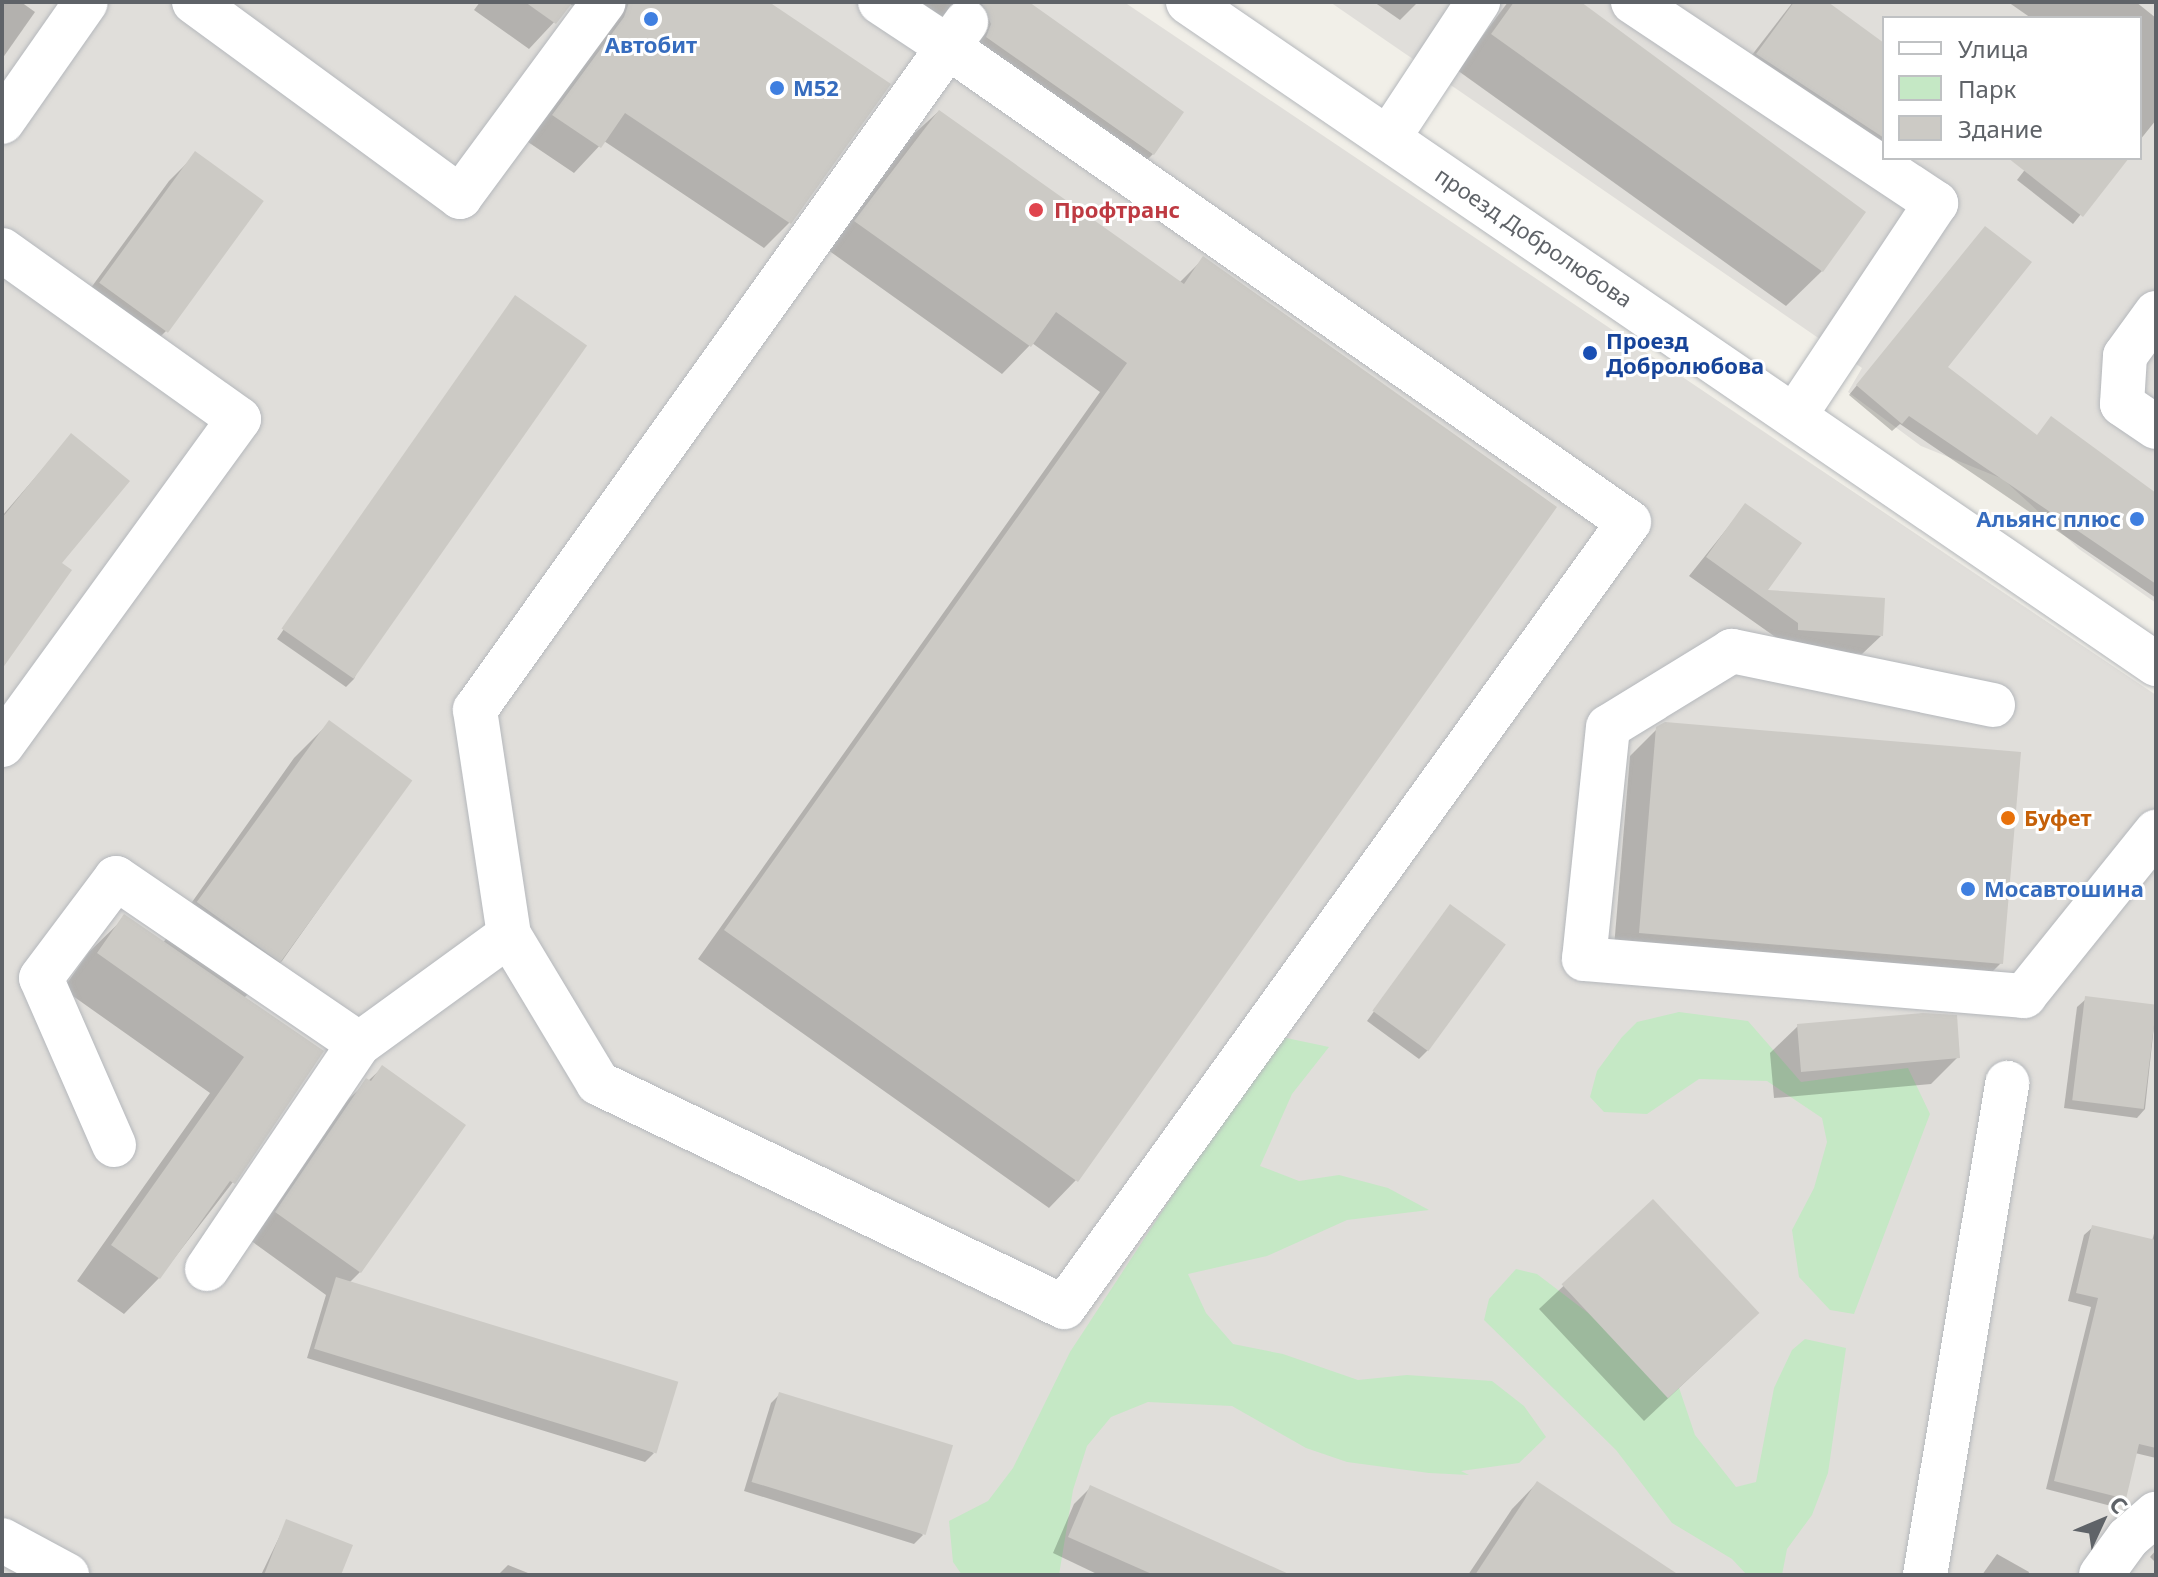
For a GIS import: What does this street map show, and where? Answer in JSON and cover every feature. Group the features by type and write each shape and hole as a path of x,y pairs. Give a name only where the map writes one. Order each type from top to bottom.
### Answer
{"street":[{"path":"2,122 86,2"},
{"path":"194,2 460,197 604,2"},
{"path":"880,2 957,34 1629,522 1064,1307 598,1083 509,935 475,710 957,34"},
{"path":"1389,137 1478,2"},
{"path":"1633,2 1936,203 1795,415"},
{"name":"проезд Добролюбова","path":"1207,7 1389,137 2156,664"},
{"path":"2,250 239,419 2,745"},
{"path":"2156,313 2125,356 2122,404 2156,427"},
{"path":"1993,705 1732,651 1645,704 1608,727 1584,959 2024,996 2156,832"},
{"path":"114,1145 41,978 116,878 359,1044"},
{"path":"207,1269 359,1044 509,935"},
{"path":"1925,1575 2007,1083"},
{"path":"2101,1575 2128,1538 2156,1514"},
{"path":"2,1540 67,1575"}],"shaded area":[{"path":"2,2 1124,2 2156,695 2156,1575 2,1575"},
{"path":"1330,2 2156,2 2156,603 2079,549 2003,479 1921,446 1848,392 1862,368"}],"green space":[{"path":"1679,1012 1748,1021 1801,1082 1908,1068 1930,1114 1854,1314 1830,1310 1799,1277 1792,1230 1814,1188 1827,1142 1822,1118 1767,1081 1699,1079 1647,1114 1604,1112 1590,1097 1597,1071 1637,1022"},
{"path":"1277,1036 1329,1047 1292,1094 1260,1166 1299,1181 1339,1175 1388,1188 1429,1210 1347,1220 1267,1256 1188,1274 1206,1313 1233,1344 1283,1354 1358,1380 1407,1375 1492,1381 1524,1406 1546,1437 1519,1463 1461,1471 1469,1475 1429,1473 1347,1462 1306,1448 1232,1406 1148,1402 1111,1417 1087,1446 1073,1490 1059,1575 962,1575 953,1562 949,1521 988,1501 1013,1468 1070,1352"},
{"path":"1516,1269 1537,1274 1592,1316 1629,1333 1674,1373 1695,1435 1736,1487 1756,1482 1774,1388 1792,1350 1805,1339 1846,1348 1828,1473 1812,1515 1787,1549 1782,1575 1747,1575 1732,1559 1672,1523 1616,1450 1484,1320 1489,1299"}],"building":[{"path":"525,2 573,2 556,24"},
{"path":"629,2 769,2 891,84 791,224 625,113 601,148 552,115 624,17"},
{"path":"981,2 1029,2 1184,112 1154,155 986,37 991,24"},
{"path":"1514,2 1581,2 1866,212 1823,272 1491,34"},
{"path":"1794,2 1828,2 1882,42 1882,137 1756,54"},
{"path":"939,110 1184,284 1203,256 1557,507 1078,1182 724,930 1127,363 1056,312 1031,347 854,221"},
{"path":"195,151 264,201 168,333 99,283"},
{"path":"2011,160 2127,160 2083,217"},
{"path":"1985,226 2032,262 1948,367 2037,435 2051,416 2156,493 2156,584 1909,416 1902,424 1856,385"},
{"path":"515,295 587,345 354,679 282,628"},
{"path":"71,433 130,481 62,563 72,570 2,669 2,518"},
{"path":"1745,503 1802,543 1768,590 1885,598 1883,636 1798,630 1798,623 1706,557"},
{"path":"329,720 412,781 280,963 197,902"},
{"path":"1665,722 2021,752 2003,964 1639,933 1656,727"},
{"path":"1450,904 1506,945 1428,1051 1372,1011"},
{"path":"124,914 324,1051 235,1184 230,1181 160,1279 111,1245 244,1057 97,953"},
{"path":"2085,996 2156,1005 2144,1109 2072,1100"},
{"path":"1923,1013 1957,1015 1960,1058 1801,1072 1797,1024"},
{"path":"382,1065 466,1125 361,1273 275,1212 366,1078 371,1081"},
{"path":"1653,1199 1759,1313 1668,1398 1562,1284"},
{"path":"2092,1225 2156,1240 2156,1448 2139,1444 2126,1499 2054,1481 2098,1298 2076,1293"},
{"path":"336,1277 678,1382 656,1453 314,1349"},
{"path":"779,1392 953,1445 926,1535 752,1482"},
{"path":"1537,1481 1679,1575 1475,1575"},
{"path":"1090,1485 1291,1575 1154,1575 1068,1537"},
{"path":"286,1519 353,1545 341,1575 264,1575"}],"place":[{"name":"Автобит","path":"651,19"},
{"name":"M52","path":"777,88"},
{"name":"Профтранс","path":"1036,210"},
{"name":"Проезд Добролюбова","path":"1590,353"},
{"name":"Альянс плюс","path":"2137,519"},
{"name":"Буфет","path":"2008,818"},
{"name":"Мосавтошина","path":"1968,889"}]}
